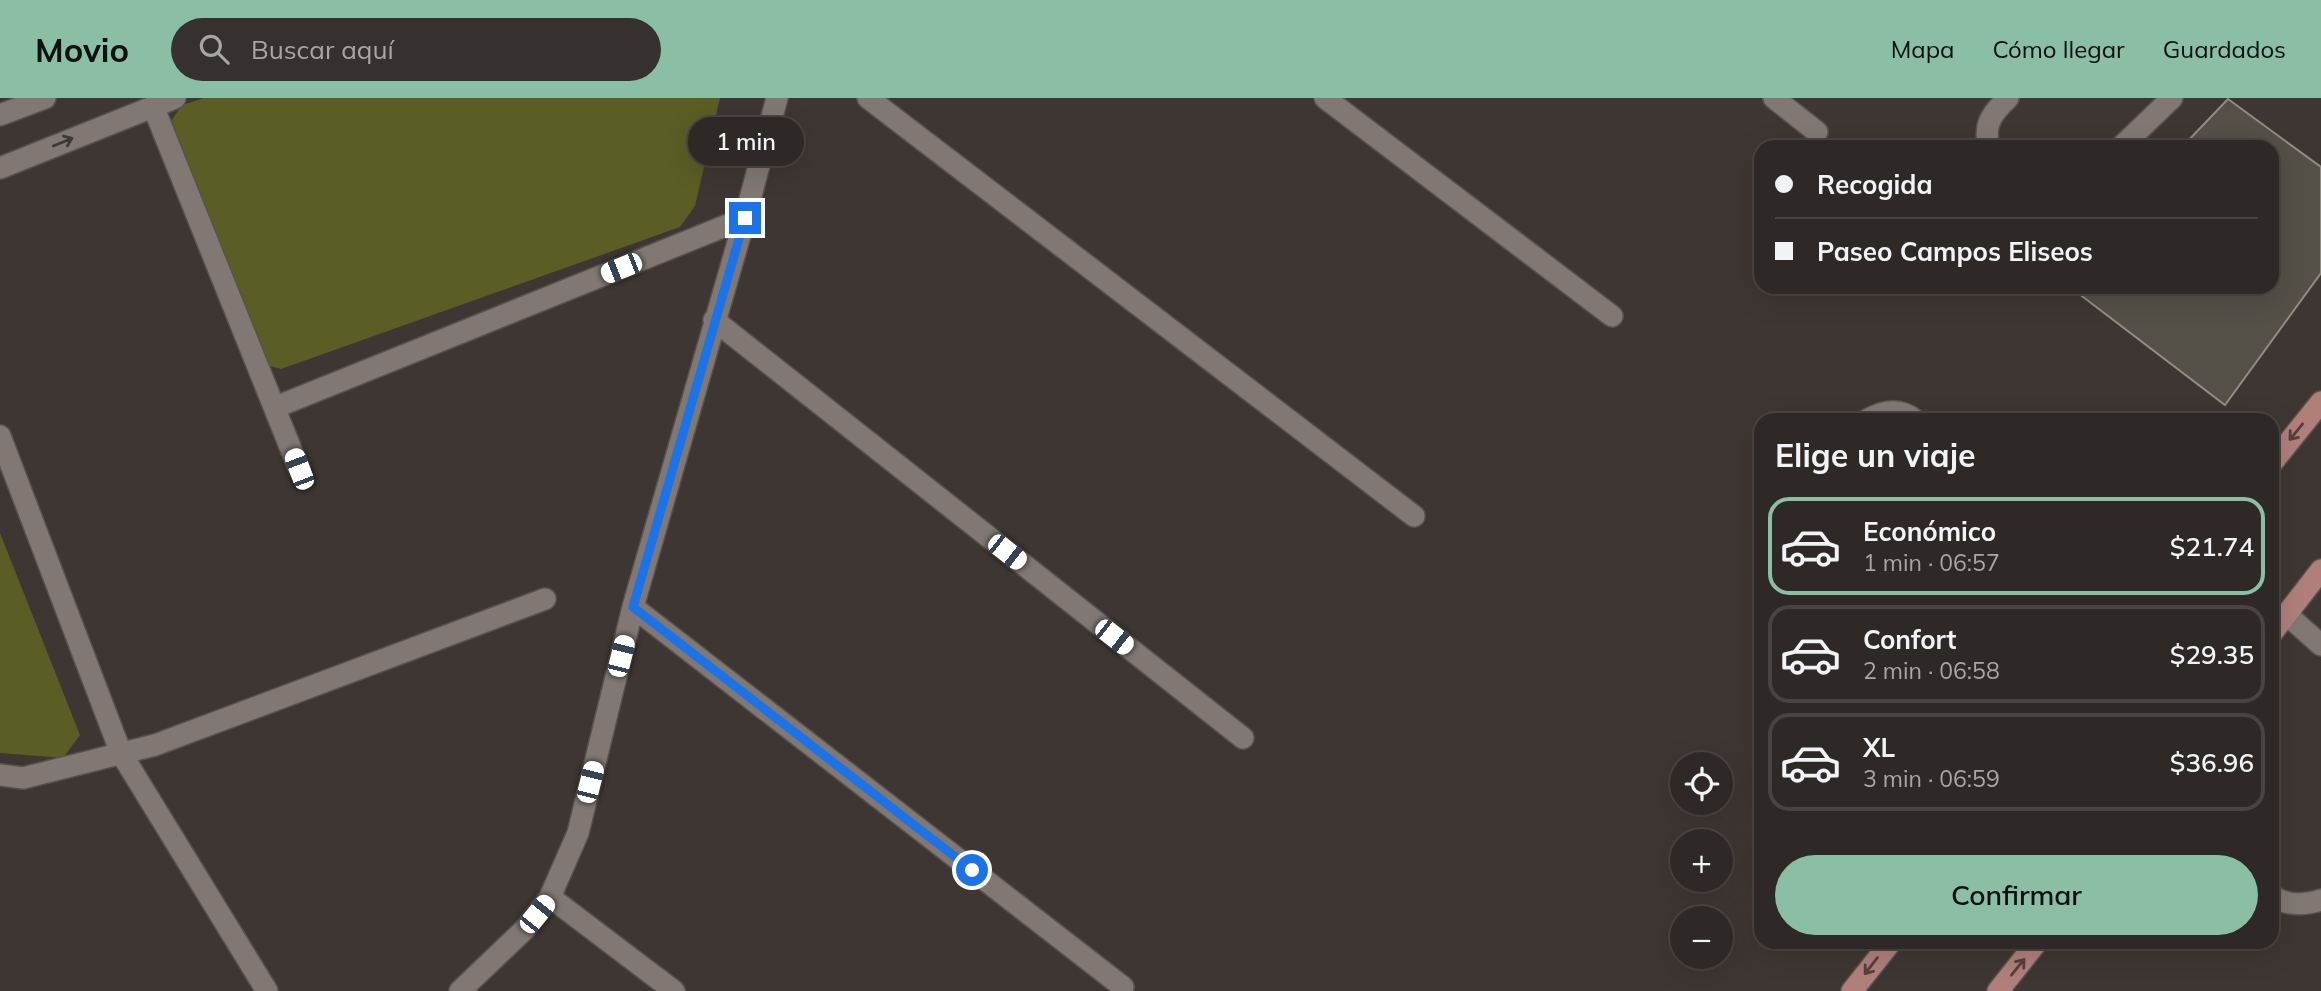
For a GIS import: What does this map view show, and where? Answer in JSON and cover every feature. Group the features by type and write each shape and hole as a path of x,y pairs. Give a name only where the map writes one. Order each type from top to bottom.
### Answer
{"main road":[{"path":"2279,454 2321,402"},
{"path":"2279,624 2317,582"},
{"path":"1852,991 1885,949"},
{"path":"1998,991 2031,949"}],"street":[{"path":"0,168 175,98"},
{"path":"460,991 524,930 551,897 578,833 633,607 745,218 776,98"},
{"path":"868,98 1414,516"},
{"path":"1325,98 1612,316"},
{"path":"1774,98 1817,132"},
{"path":"1988,140 1987,124 1995,110 2008,98"},
{"path":"2128,140 2172,98"},
{"path":"0,115 38,99"},
{"path":"153,106 299,469"},
{"path":"276,407 745,218"},
{"path":"714,320 1243,738"},
{"path":"0,436 121,753 267,991"},
{"path":"0,775 23,778 155,745 545,600"},
{"path":"633,607 1123,987"},
{"path":"2286,614 2321,645"},
{"path":"551,897 674,991"},
{"path":"2279,900 2305,905 2321,900"}],"green space":[{"path":"204,98 720,98 695,206 680,227 281,369 262,364 167,127 182,105"},
{"path":"0,533 80,735 63,758 0,753"}],"building":[{"path":"2228,99 2321,167 2321,273 2225,405 2079,294 2279,294 2279,140 2189,140"}],"route":[{"path":"745,218 633,607 972,870"}]}
